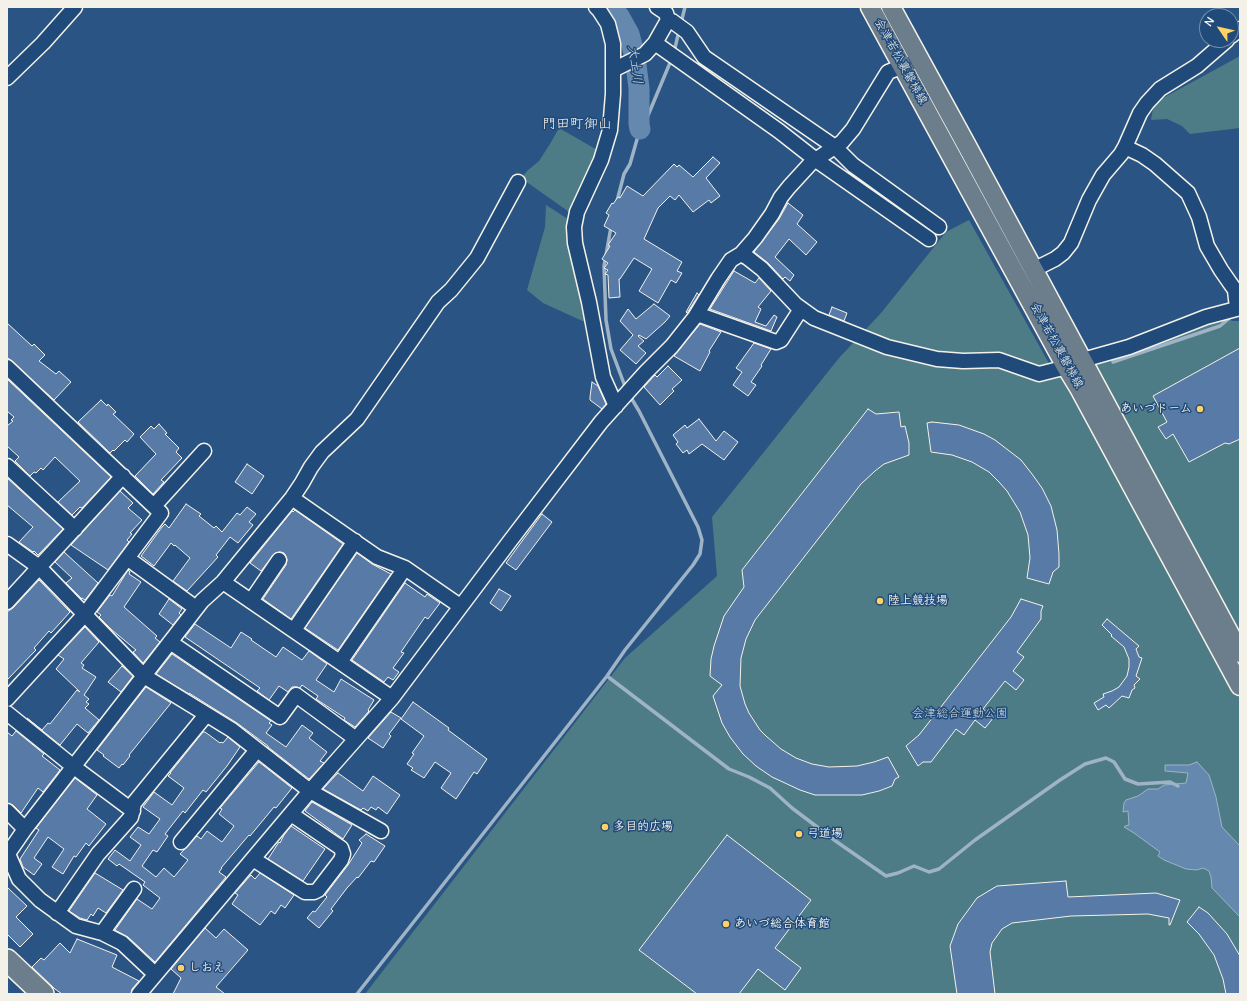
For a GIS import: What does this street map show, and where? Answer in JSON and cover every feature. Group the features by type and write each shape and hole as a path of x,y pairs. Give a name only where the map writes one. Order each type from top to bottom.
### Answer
{"highway":[{"path":"7,960 43,994"}],"main road":[{"name":"会津若松裏磐梯線","path":"870,7 902,66 1240,653"},
{"name":"会津若松裏磐梯線","path":"891,7 1033,270 1074,363 1080,388 1240,686"}],"street":[{"path":"7,78 43,43 75,7"},
{"path":"596,7 608,24 613,44 614,94 610,130 601,160 577,212 574,227 575,243 589,302 603,377 616,406"},
{"path":"613,70 645,54 655,44 668,20 666,12 656,7"},
{"path":"668,20 672,21 687,32 704,57 835,147 853,165 939,227"},
{"path":"655,44 779,130 816,160 929,239"},
{"path":"1033,270 1055,259 1063,253 1071,243 1083,214 1103,174 1121,154 1140,113 1147,103 1160,89 1197,66 1218,48"},
{"path":"139,994 310,791 392,698 460,606 601,422 646,372 672,346 697,314 731,260 741,254 755,238 789,187 810,164 842,142 853,129 888,72 919,60"},
{"path":"741,254 762,269 801,309 814,318 887,347 937,359 963,361 999,360 1018,368 1039,374 1130,347 1206,317 1239,308 1235,290 1207,246 1199,217 1188,193 1156,164 1125,147"},
{"path":"156,974 122,943 102,933 76,926 40,900 19,879 7,855 25,829 196,608 223,582 292,498 311,466 322,452 357,419 438,302 451,290 477,258 518,182"},
{"path":"697,314 776,342 781,340 801,309"},
{"path":"7,699 85,614 161,514 123,476 8,370"},
{"path":"154,506 204,451"},
{"path":"7,466 75,529"},
{"path":"7,602 123,476"},
{"path":"292,498 377,557 406,568 460,606"},
{"path":"294,630 355,541"},
{"path":"7,544 39,567 144,676 232,730 310,791 381,831"},
{"path":"127,558 196,608"},
{"path":"251,601 279,560"},
{"path":"340,662 406,568"},
{"path":"223,582 392,698"},
{"path":"170,642 280,717 296,695 356,739"},
{"path":"7,713 74,767 132,810"},
{"path":"57,912 98,854 131,817 134,803 206,714"},
{"path":"181,842 257,750"},
{"path":"7,811 25,829"},
{"path":"253,859 306,892 314,892 318,890 341,860 343,854 341,848 291,814"},
{"path":"102,933 134,889"}],"green space":[{"path":"1240,56 1240,128 1190,134 1182,126 1167,119 1151,120 1154,103"},
{"path":"559,128 599,151 572,214 521,178 539,161"},
{"path":"546,205 571,221 589,324 543,303 527,290 545,227"},
{"name":"会津総合運動公園","path":"969,220 1056,376 1221,317 1233,321 1240,321 1240,994 365,994 625,658 717,576 712,517 839,358 881,313 946,232"}],"water":[{"path":"1197,762 1209,775 1216,797 1222,827 1240,846 1240,917 1212,888 1209,871 1203,868 1197,870 1186,869 1164,860 1158,856 1160,852 1124,827 1129,825 1128,811 1123,812 1124,803 1126,800 1138,796 1148,789 1158,789 1164,785 1186,783 1188,773 1165,771 1165,765 1189,765"}],"building":[{"path":"713,157 720,163 706,178 720,196 711,203 709,200 693,212 679,195 675,200 670,196 658,208 644,239 682,262 677,271 682,273 676,283 671,280 658,303 639,291 652,269 634,258 619,279 620,297 609,298 608,275 605,274 608,270 604,268 608,263 602,259 610,246 608,245 616,233 604,226 609,215 606,213 612,203 613,204 618,197 620,198 627,186 643,196 674,164 677,167 679,165 693,177"},
{"path":"788,203 803,215 797,224 817,242 806,255 789,239 775,257 794,275 790,281 785,277 783,279 768,263 754,252 779,219"},
{"path":"734,271 755,283 759,278 771,291 758,307 761,309 755,322 766,326 774,315 777,317 771,331 710,309"},
{"path":"697,293 699,295 687,313 686,312"},
{"path":"654,304 670,316 646,339 639,335 638,336 644,341 638,346 646,353 636,364 620,350 633,335 620,321 628,309 636,319"},
{"path":"832,307 847,313 844,321 829,315"},
{"path":"7,323 32,346 34,344 45,355 39,361 56,374 59,371 71,382 54,400 7,357"},
{"path":"700,324 721,332 709,351 710,352 700,371 674,356"},
{"path":"754,343 771,349 751,382 756,385 748,396 733,385 742,372 736,368"},
{"name":"あいづドーム","path":"1240,348 1240,439 1229,444 1225,443 1189,462 1173,434 1166,439 1158,427 1167,422 1153,396"},
{"path":"668,366 682,380 672,389 674,391 660,405 644,387 655,375 657,377"},
{"path":"8,380 111,477 82,508 80,507 72,515 58,502 80,481 55,457 43,470 41,468 30,476 15,461 19,457 7,446 7,426 13,421 11,420 14,417 7,411"},
{"path":"592,382 598,386 606,404 602,409 590,400"},
{"path":"101,400 107,406 108,404 116,412 113,414 134,434 127,442 125,440 110,453 78,422"},
{"path":"868,409 876,414 899,412 901,427 905,426 909,443 909,455 884,464 861,484 755,620 746,639 741,658 740,686 745,704 760,730 781,749 796,758 812,764 829,767 857,766 888,757 899,777 895,779 892,786 862,795 815,795 772,777 756,766 743,754 730,737 722,723 713,696 722,685 710,676 711,659 724,616 744,587 742,570"},
{"path":"699,419 716,441 724,431 738,442 724,460 702,444 689,454 687,450 683,453 676,444 678,442 673,435 685,425 687,428"},
{"path":"932,422 959,425 984,434 995,440 1021,460 1032,474 1042,488 1051,506 1057,530 1059,567 1053,572 1049,584 1027,578 1030,558 1028,535 1020,512 1007,491 989,472 972,462 952,455 931,452 927,423"},
{"path":"159,424 167,433 165,434 179,448 176,452 182,458 161,480 164,482 153,494 135,476 156,454 140,437 151,426 154,429"},
{"path":"247,464 264,476 252,494 235,482"},
{"path":"7,478 63,529 38,555 19,542 33,527 7,505"},
{"path":"120,491 133,503 128,508 142,520 130,533 132,534 127,540 129,542 108,570 71,545"},
{"path":"186,504 201,514 199,516 214,528 216,526 222,532 237,513 240,515 247,507 256,514 249,522 253,525 238,543 230,537 216,555 218,557 187,591 173,581 190,558 175,545 174,546 171,543 154,566 141,556 162,527 165,524 169,528"},
{"path":"295,510 343,544 291,619 263,599 286,565 287,560 284,553 275,553 261,571 250,563 292,511 293,512"},
{"path":"542,514 552,522 516,570 506,563"},
{"path":"64,552 98,583 85,600 82,599 66,583 72,578 55,562"},
{"path":"357,553 372,564 391,574 338,650 305,628"},
{"path":"128,570 130,572 129,574 141,582 124,607 157,636 155,638 160,642 143,663 133,652 136,650 112,630 99,617 101,615 97,612 110,595 112,596"},
{"path":"39,580 70,612 51,633 49,631 34,648 36,650 7,680 7,612 13,608"},
{"path":"405,583 425,597 427,594 440,603 428,619 425,617 401,652 404,653 393,668 399,672 393,680 388,677 384,682 352,660"},
{"path":"499,589 511,596 501,611 490,603"},
{"path":"169,599 182,609 179,613 181,615 173,625 159,614"},
{"path":"1021,599 1043,606 1041,611 1041,619 1017,652 1024,657 1013,671 1024,680 1016,690 1005,681 983,709 994,717 985,728 975,720 964,735 956,729 931,762 923,762 918,766 906,746 919,735 1011,617"},
{"path":"1107,619 1139,646 1136,649 1139,657 1142,658 1136,676 1140,679 1134,685 1135,688 1132,690 1129,698 1122,696 1109,708 1106,705 1098,710 1094,703 1104,697 1103,694 1119,687 1127,676 1129,667 1129,659 1124,647 1111,636 1112,635 1102,625"},
{"path":"195,624 231,648 241,632 276,657 283,647 302,660 309,651 327,664 316,680 334,692 341,679 374,700 368,710 369,711 355,727 344,720 345,718 316,699 318,696 302,685 300,688 292,687 288,692 279,686 269,700 257,691 260,688 185,637"},
{"path":"85,627 99,642 81,663 84,665 82,668 96,677 84,695 89,699 86,702 89,704 85,708 99,720 88,733 77,724 60,745 27,718 42,730 48,723 50,724 77,690 80,692 56,669 64,659 58,655"},
{"path":"172,654 271,721 269,723 272,725 266,733 286,747 302,725 313,733 309,738 327,752 320,761 324,763 309,779 237,723 156,674"},
{"path":"122,666 133,676 121,692 108,682"},
{"path":"146,687 171,703 129,755 130,756 123,765 122,764 119,768 97,750"},
{"path":"413,702 449,728 448,730 487,759 477,774 474,772 456,799 441,788 451,773 435,762 424,778 411,770 413,768 407,764 414,754 412,753 424,736 401,719"},
{"path":"391,712 401,718 389,734 391,736 383,748 368,738"},
{"path":"16,731 44,754 42,756 60,770 43,792 38,788 21,813 13,805 7,803 7,732 12,736"},
{"path":"203,732 220,743 223,743 228,737 240,747 206,792 203,790 185,813 183,811 165,834 168,836 157,852 153,850 142,866 156,877 164,868 174,877 188,860 180,854 197,836 201,839 207,831 222,842 234,826 219,814 222,809 220,808 259,762 292,788 276,808 274,807 221,868 219,872 226,877 155,962 128,937 115,930 137,899 152,909 160,898 143,885 145,882 119,864 117,866 108,859 115,850 130,861 141,845 130,837 138,827 149,834 160,819 143,807 154,792 172,805 184,788 168,776"},
{"path":"338,773 363,791 373,776 400,795 387,814 378,807 376,810 371,807 368,811 363,808 361,810 323,789"},
{"path":"75,778 97,795 87,809 106,824 89,846 86,843 76,857 74,856 63,874 52,867 64,849 48,837 34,858 42,864 34,875 23,867 20,859 39,830 36,828"},
{"path":"312,802 352,825 343,839 305,811"},
{"path":"291,826 325,849 303,881 268,859"},
{"path":"366,834 385,846 374,862 371,861 358,878 357,877 347,888 331,909 333,911 319,928 307,918 313,911 315,912 327,897 325,895 348,865 362,843 359,840"},
{"name":"あいづ総合体育館","path":"727,835 811,900 775,948 801,968 785,990 758,969 739,994 697,994 639,950"},
{"path":"95,873 123,890 106,913 98,908 93,916 91,914 87,920 80,918 69,911"},
{"path":"260,873 294,895 285,908 281,905 275,914 271,911 260,925 232,904 238,895 235,893 251,875 255,879"},
{"path":"1066,881 1068,897 1156,893 1180,900 1170,925 1169,918 1148,914 1071,916 1012,923 1002,929 992,943 990,952 995,994 957,994 950,946 958,924 977,898 997,886"},
{"path":"7,887 27,906 16,917 33,934 20,947 7,934"},
{"path":"1199,907 1208,913 1227,934 1240,956 1240,994 1226,994 1223,979 1214,955 1199,934 1187,922"},
{"path":"205,928 216,938 224,929 248,950 216,987 225,994 173,994 181,978 171,969"},
{"path":"77,939 117,955 112,967 139,981 132,989 131,994 62,994 32,967 41,958 44,960 60,943 70,953"}],"waterway":[{"name":"大土川","path":"609,7 619,16 629,34 635,57 639,88 640,129"},
{"path":"681,23 685,7"},
{"path":"674,52 679,31"},
{"name":"大土川","path":"617,201 624,174 630,164 640,129 644,125 672,58"},
{"path":"611,227 604,266 606,320 611,349 626,389"},
{"path":"1113,362 1220,326 1232,316"},
{"path":"357,994 607,676 625,650 693,565 700,554 702,540 698,527 630,396"},
{"path":"607,676 729,769 770,788 792,808 886,876 898,873 914,866 929,872 939,869 975,840 1085,764 1106,758 1114,762 1125,779 1138,784 1170,782 1178,786"}],"place":[{"name":"あいづドーム","path":"1200,409"},
{"name":"陸上競技場","path":"880,601"},
{"name":"多目的広場","path":"605,827"},
{"name":"弓道場","path":"799,834"},
{"name":"あいづ総合体育館","path":"726,924"},
{"name":"しおえ","path":"181,968"}],"district":[{"name":"門田町御山","path":"577,125"}]}
